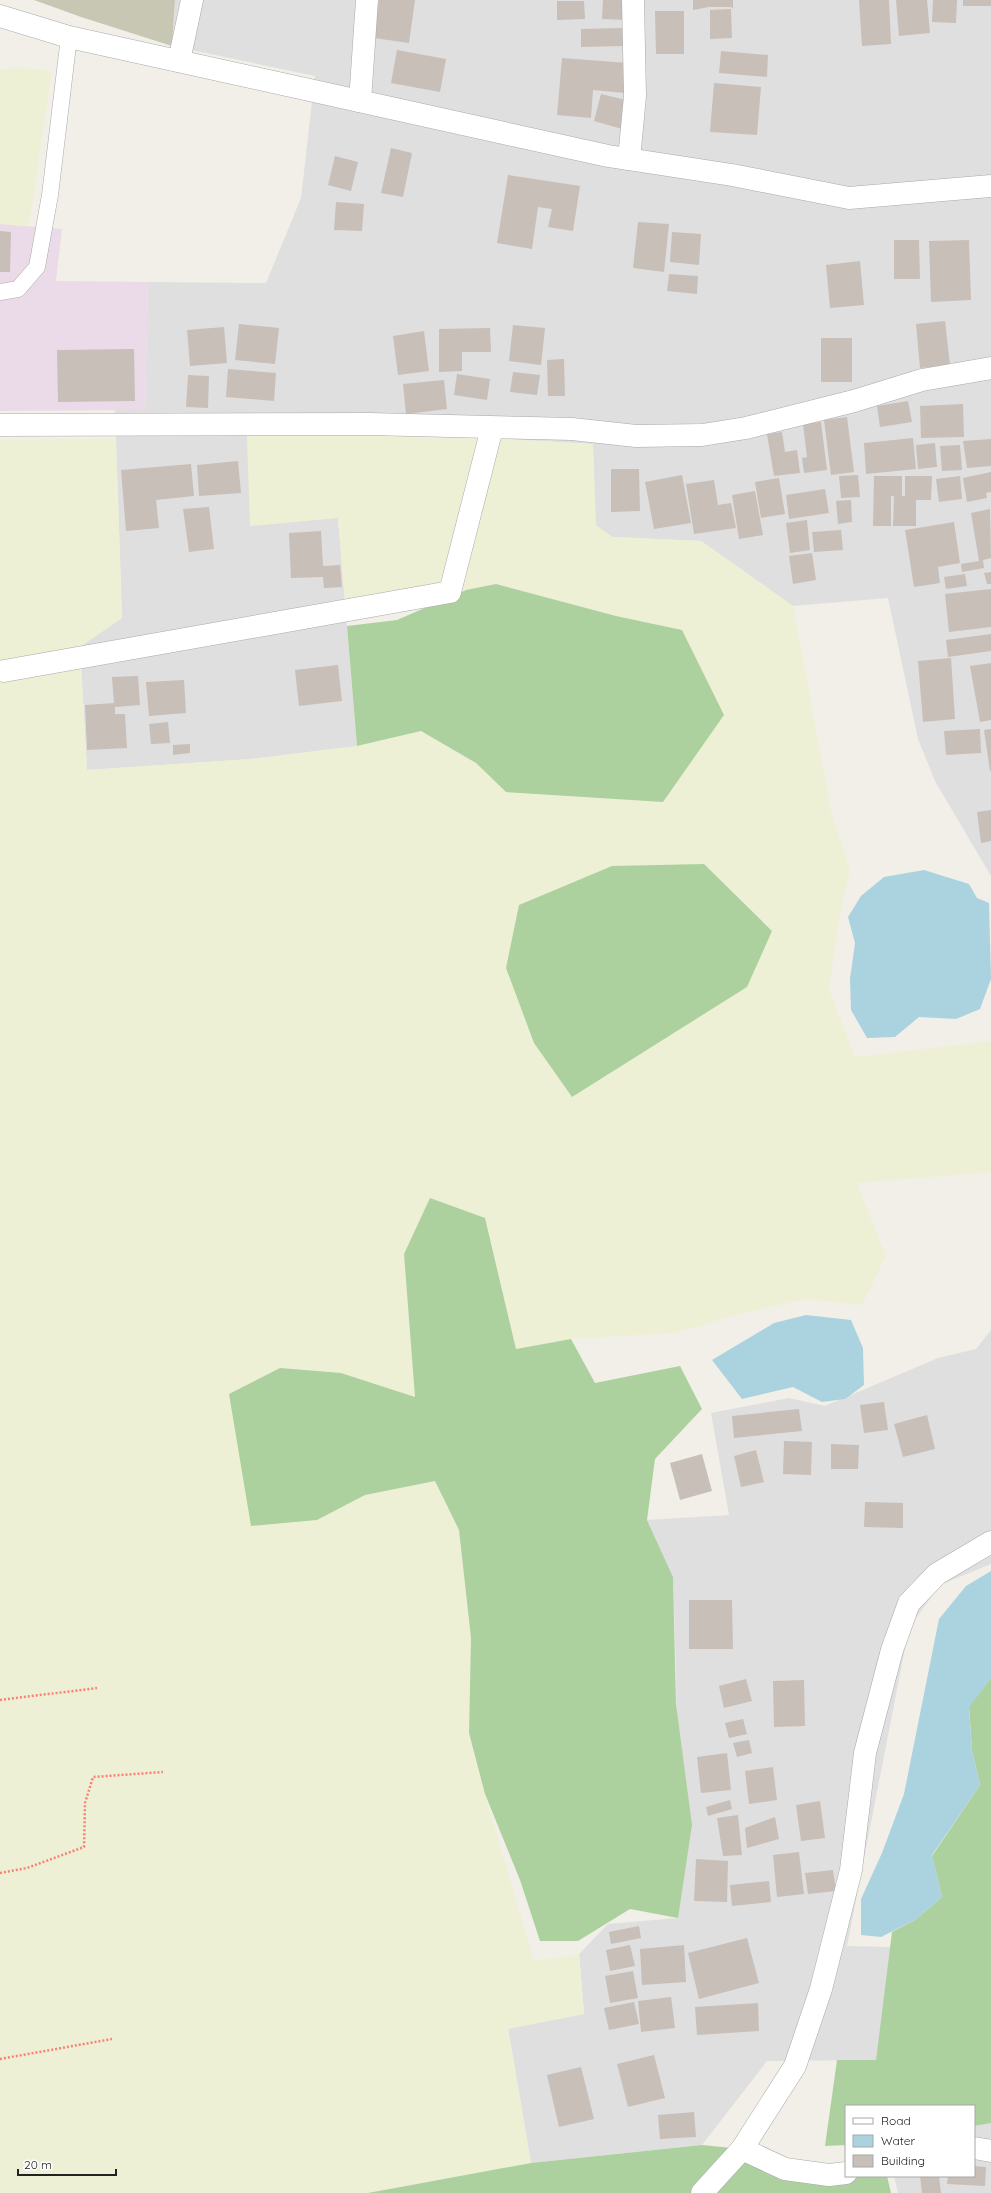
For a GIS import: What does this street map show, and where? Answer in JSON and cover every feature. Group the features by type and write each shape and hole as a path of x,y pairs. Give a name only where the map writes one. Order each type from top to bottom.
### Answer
{"street":[{"path":"179,61 192,0"},
{"path":"360,101 367,0"},
{"path":"629,159 635,96 633,0"},
{"path":"0,16 69,37 629,159 732,176 849,198 991,186"},
{"path":"0,425 370,424 572,429 636,436 702,435 746,428 854,401 922,380 991,368"},
{"path":"4,671 450,592 492,428"},
{"path":"702,2193 742,2149 795,2066 821,1989 850,1870 865,1753 892,1650 909,1603 936,1574 991,1542"},
{"path":"975,2148 991,2151"},
{"path":"742,2149 785,2169 829,2175 845,2173"}],"lane":[{"path":"0,292 18,289 37,267 50,196 69,37"}],"path":[{"path":"0,1700 97,1688"},
{"path":"0,1873 26,1868 84,1847 85,1803 93,1778 163,1772"},
{"path":"0,2059 112,2039"}],"shaded area":[{"path":"34,0 175,0 172,46 81,17"},
{"path":"175,0 991,0 991,876 935,781 918,739 888,598 793,606 701,541 612,537 595,525 593,444 449,436 331,436 357,746 251,759 87,770 80,646 122,618 115,410 145,410 148,282 266,283 301,198 315,76 172,46"},
{"path":"17,67 52,71 29,226 0,224 0,70"},
{"path":"0,224 62,229 56,281 148,282 145,410 0,411"},
{"path":"247,436 449,436 593,444 596,525 612,537 701,541 793,606 832,815 850,870 839,919 829,989 855,1057 991,1041 991,1172 857,1183 886,1256 862,1305 806,1299 740,1314 676,1333 571,1339 516,1349 485,1218 404,1254 416,1398 341,1373 317,1520 365,1495 435,1481 459,1530 471,1638 469,1733 485,1794 534,1961 579,1954 584,2014 508,2029 531,2163 368,2193 0,2193 0,440 116,438 122,618 80,647 87,770 251,759 357,746 421,731 476,763 506,792 682,630 616,616 496,584 466,590 345,599 338,518 250,526"},
{"path":"991,1330 991,1564 940,1585 909,1628 847,1946 891,1947 876,2060 767,2061 702,2145 531,2163 508,2028 584,2014 579,1954 608,1924 678,1918 676,1667 673,1577 647,1520 729,1515 711,1413 789,1398 825,1406 938,1358 976,1349"},
{"path":"991,2123 991,2193 898,2193 894,2177 975,2177 975,2126"}],"green space":[{"path":"496,584 616,616 682,630 724,715 663,802 506,792 476,763 421,731 357,746 347,626 397,620 466,590"},
{"path":"704,864 772,931 747,987 572,1097 534,1043 506,968 519,905 612,866"},
{"path":"430,1198 485,1218 516,1349 571,1339 595,1383 680,1366 702,1409 655,1459 647,1520 673,1577 676,1704 692,1825 678,1918 630,1909 578,1941 540,1941 520,1880 485,1794 469,1733 471,1638 459,1530 435,1481 365,1495 317,1520 251,1526 229,1394 280,1368 341,1373 415,1397 404,1254"},
{"path":"991,1678 991,2123 975,2126 975,2105 845,2105 845,2145 825,2146 837,2060 876,2060 892,1932 915,1920 942,1897 932,1856 980,1785 972,1751 969,1706"},
{"path":"702,2145 742,2149 845,2176 845,2177 887,2177 891,2193 368,2193 531,2163"}],"water":[{"path":"924,870 969,884 977,898 989,903 991,979 980,1009 956,1019 919,1017 895,1037 867,1038 851,1010 850,979 855,943 848,917 861,896 884,877"},
{"path":"806,1315 851,1320 863,1348 864,1385 845,1399 822,1402 793,1387 742,1399 712,1360 774,1323"},
{"path":"991,1571 991,1678 969,1707 972,1751 980,1785 932,1855 942,1897 915,1920 881,1937 861,1935 861,1899 882,1853 904,1794 939,1619 966,1586"}],"building":[{"path":"379,0 415,0 409,43 374,38"},
{"path":"603,0 627,0 626,20 602,19"},
{"path":"693,0 733,0 733,9 731,7 709,7 693,10"},
{"path":"859,0 889,0 891,44 862,46"},
{"path":"896,0 927,0 930,33 899,36"},
{"path":"933,0 957,0 956,23 932,22"},
{"path":"963,0 991,0 991,6 963,6"},
{"path":"557,1 584,1 585,19 557,20"},
{"path":"731,9 732,38 710,39 710,10"},
{"path":"655,11 684,11 684,54 656,54"},
{"path":"623,28 624,46 581,47 581,29"},
{"path":"397,50 446,59 440,92 391,83"},
{"path":"721,51 768,55 767,77 719,73"},
{"path":"562,58 628,63 625,93 593,90 591,118 557,115"},
{"path":"714,83 761,87 757,135 710,132"},
{"path":"601,94 630,101 622,129 594,121"},
{"path":"391,148 412,153 403,197 381,193"},
{"path":"335,156 358,162 351,191 328,185"},
{"path":"508,175 580,186 573,231 548,227 552,209 538,207 532,249 497,243"},
{"path":"336,202 364,204 362,231 334,230"},
{"path":"638,222 669,224 664,272 633,268"},
{"path":"0,231 11,232 10,272 0,272"},
{"path":"672,232 701,234 699,265 670,262"},
{"path":"894,240 919,240 920,279 894,279"},
{"path":"969,240 971,300 931,302 929,241"},
{"path":"860,261 864,305 830,308 826,265"},
{"path":"669,274 698,276 697,294 667,291"},
{"path":"945,321 950,365 920,368 916,324"},
{"path":"239,324 279,328 275,364 235,360"},
{"path":"513,325 545,328 541,365 509,361"},
{"path":"224,327 227,363 190,366 187,330"},
{"path":"490,328 491,352 462,352 462,371 439,372 439,329"},
{"path":"424,331 429,371 398,375 393,336"},
{"path":"821,338 852,338 852,382 821,382"},
{"path":"134,349 135,401 58,402 57,350"},
{"path":"564,359 565,396 548,396 547,360"},
{"path":"228,369 276,373 274,401 226,397"},
{"path":"513,372 540,375 537,395 510,392"},
{"path":"457,374 490,379 487,400 454,395"},
{"path":"188,375 209,376 208,408 186,407"},
{"path":"444,380 447,409 406,414 403,384"},
{"path":"908,401 912,422 880,427 877,406"},
{"path":"963,404 964,437 921,438 920,406"},
{"path":"847,417 854,472 831,475 824,420"},
{"path":"821,422 827,470 804,473 802,458 807,457 803,424"},
{"path":"782,432 785,452 797,450 800,473 774,476 767,434"},
{"path":"913,438 916,469 866,474 864,443"},
{"path":"991,439 991,466 967,468 963,441"},
{"path":"935,443 937,467 918,469 916,445"},
{"path":"960,445 962,470 942,471 940,446"},
{"path":"238,461 241,493 199,496 197,465"},
{"path":"191,464 194,496 156,500 159,528 126,531 121,470"},
{"path":"611,469 639,469 640,511 611,512"},
{"path":"991,472 991,492 986,493 987,498 967,502 963,478"},
{"path":"682,475 691,523 654,529 645,482"},
{"path":"858,475 860,497 841,498 839,476"},
{"path":"874,476 902,476 902,496 905,496 905,476 932,476 931,500 916,500 916,526 893,526 894,496 891,496 891,526 873,526"},
{"path":"960,476 962,499 939,502 936,479"},
{"path":"779,478 785,514 761,518 755,482"},
{"path":"714,480 718,505 731,503 736,528 694,534 686,484"},
{"path":"825,489 829,513 789,519 786,495"},
{"path":"755,491 763,535 739,539 732,495"},
{"path":"851,500 852,522 838,524 836,501"},
{"path":"209,507 214,549 189,552 183,509"},
{"path":"990,509 991,558 983,560 984,568 962,572 961,564 979,561 971,513"},
{"path":"807,520 810,550 790,553 786,523"},
{"path":"954,522 960,563 938,567 940,583 914,587 905,530"},
{"path":"841,530 843,550 814,552 812,532"},
{"path":"321,531 323,566 340,565 342,587 324,588 323,577 291,578 289,533"},
{"path":"812,553 816,580 793,584 789,556"},
{"path":"991,572 991,584 987,584 984,573"},
{"path":"965,574 967,586 946,589 944,577"},
{"path":"991,589 991,627 949,632 945,594"},
{"path":"991,634 991,651 948,657 946,640"},
{"path":"951,658 955,719 923,722 918,661"},
{"path":"991,663 991,720 980,722 970,666"},
{"path":"338,665 342,701 299,706 295,670"},
{"path":"138,676 140,705 115,707 115,714 125,714 127,748 87,750 85,705 114,703 112,677"},
{"path":"184,680 186,713 149,716 146,682"},
{"path":"168,722 170,743 151,744 149,724"},
{"path":"980,729 981,753 946,755 944,731"},
{"path":"991,729 991,771 990,771 984,730"},
{"path":"190,744 190,753 173,755 173,745"},
{"path":"991,810 991,841 981,843 977,812"},
{"path":"884,1402 888,1430 864,1433 860,1405"},
{"path":"799,1409 802,1431 734,1438 732,1416"},
{"path":"927,1415 935,1449 903,1457 894,1424"},
{"path":"784,1441 812,1442 811,1475 783,1474"},
{"path":"831,1444 859,1445 858,1469 831,1469"},
{"path":"756,1450 764,1482 741,1487 734,1456"},
{"path":"702,1454 712,1491 680,1500 670,1463"},
{"path":"865,1502 903,1503 903,1528 864,1527"},
{"path":"689,1600 732,1600 733,1649 689,1649"},
{"path":"746,1679 752,1701 724,1708 719,1686"},
{"path":"804,1680 805,1726 774,1727 773,1681"},
{"path":"743,1719 747,1734 729,1738 725,1723"},
{"path":"749,1740 752,1753 737,1757 733,1743"},
{"path":"727,1753 731,1790 701,1793 697,1757"},
{"path":"773,1767 777,1800 749,1804 745,1771"},
{"path":"730,1800 732,1809 708,1816 706,1807"},
{"path":"820,1801 825,1838 801,1841 796,1805"},
{"path":"738,1815 742,1855 723,1856 717,1818"},
{"path":"775,1817 779,1839 747,1848 745,1828"},
{"path":"799,1852 804,1894 777,1897 773,1855"},
{"path":"696,1859 728,1861 727,1902 694,1901"},
{"path":"833,1870 836,1891 808,1894 805,1873"},
{"path":"769,1881 771,1902 732,1906 730,1885"},
{"path":"639,1926 641,1938 611,1944 609,1932"},
{"path":"747,1938 759,1983 699,1999 688,1953"},
{"path":"630,1945 635,1966 610,1971 606,1950"},
{"path":"684,1945 686,1982 642,1985 640,1949"},
{"path":"633,1971 638,1998 610,2003 605,1976"},
{"path":"671,1997 675,2028 641,2032 638,2001"},
{"path":"634,2002 639,2024 609,2030 604,2008"},
{"path":"758,2003 759,2031 697,2035 695,2007"},
{"path":"654,2055 665,2098 628,2107 617,2064"},
{"path":"581,2067 594,2119 559,2127 547,2075"},
{"path":"694,2112 696,2137 660,2139 658,2115"},
{"path":"975,2166 986,2167 985,2186 947,2184 948,2177 975,2177"},
{"path":"920,2177 939,2177 941,2193 922,2193"}]}
